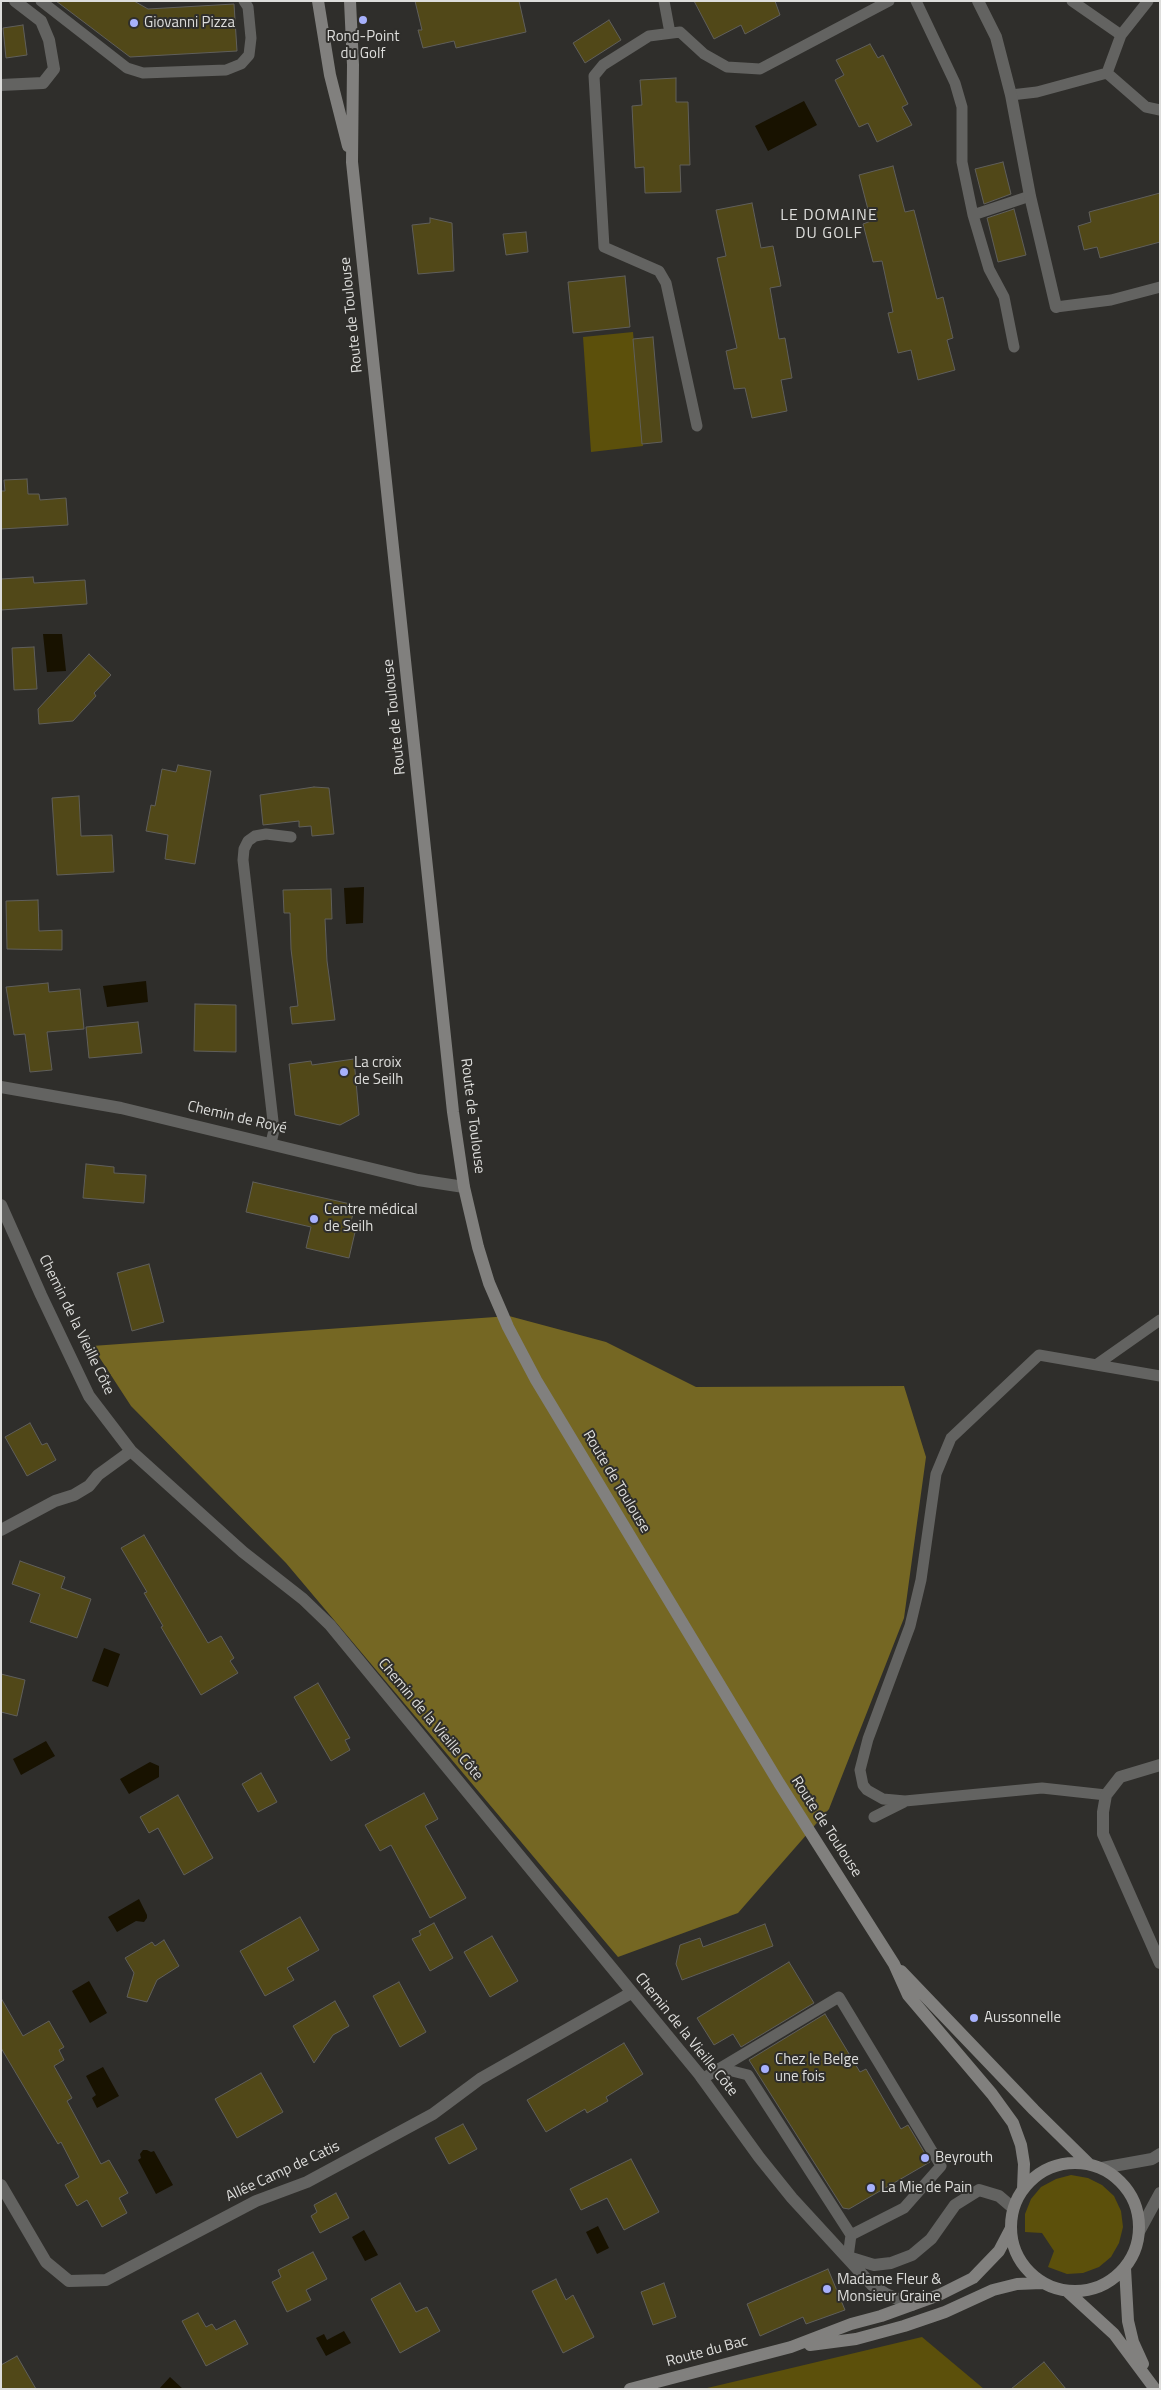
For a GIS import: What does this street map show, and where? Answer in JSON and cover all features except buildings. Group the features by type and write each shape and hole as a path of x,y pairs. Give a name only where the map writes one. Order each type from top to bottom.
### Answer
{"main road":[{"name":"Route de Toulouse","path":"318,1 330,74 352,162"},
{"name":"Route de Toulouse","path":"350,1 353,65 352,162 453,1112 464,1187 489,1284 508,1327 536,1380 779,1783 894,1964 908,1995 992,2094 1013,2123 1021,2145 1024,2164 1023,2189"},
{"name":"Route de Toulouse","path":"894,1964 1034,2110 1089,2164"},
{"path":"1070,2163 1089,2164 1102,2168 1118,2179 1130,2194 1138,2211 1140,2230 1133,2257 1114,2280 1099,2288 1083,2292 1066,2291 1042,2283 1029,2273 1013,2246 1010,2230 1013,2208 1023,2189 1036,2176 1052,2166 1070,2163"},
{"name":"Route du Bac","path":"630,2389 791,2347 851,2324 881,2316 939,2295 973,2278 999,2251 1010,2230"},
{"path":"1125,2268 1128,2321 1133,2342 1154,2388"},
{"name":"Route du Bac","path":"791,2347 856,2339 945,2312 993,2290 1017,2284 1042,2283"},
{"path":"1066,2291 1114,2334 1154,2388"}],"street":[{"path":"1,85 43,83 54,69 49,40 41,22 15,1"},
{"path":"978,1 996,37 1011,95 1030,196 1056,306"},
{"name":"Chemin de Royé","path":"1,1087 121,1108 418,1180 464,1187"},
{"name":"Chemin de la Vieille Côte","path":"1,1206 89,1396 131,1451 243,1552 304,1599 330,1625 702,2079 759,2157 792,2198 872,2285 886,2294 912,2305"},
{"path":"1,1530 55,1500 74,1495 90,1486 98,1476 131,1451"},
{"path":"1160,1765 1120,1778 1106,1795 1102,1812 1103,1834 1160,1963"},
{"name":"Allée Camp de Catis","path":"1,2185 46,2262 69,2281 106,2280 256,2201 307,2182 433,2114 480,2079 631,1993"},
{"path":"1102,2168 1152,2159 1160,2154"},
{"name":"Chemin de la Vieille Côte","path":"848,2257 874,2265 891,2263 912,2255 931,2239 956,2205 980,2190 999,2196 1013,2208"},
{"path":"1140,2230 1160,2193"}],"lane":[{"path":"41,1 127,68 143,73 226,70 241,64 249,55 251,38 248,7 244,1"},
{"path":"664,1 670,33"},
{"path":"698,426 666,283 659,271 604,247 594,76 603,64 649,36 680,32 704,54 727,67 760,69 890,1"},
{"path":"916,1 955,83 962,107 962,162 973,215 989,269 1004,297 1014,347"},
{"path":"1072,1 1121,35"},
{"path":"1107,73 1121,35 1148,1"},
{"path":"1011,95 1037,92 1107,73"},
{"path":"1107,73 1146,107 1160,110"},
{"path":"973,215 1030,196"},
{"path":"1056,306 1111,300 1160,287"},
{"path":"271,1143 274,1130 243,860 244,848 248,841 255,836 266,834 291,837"},
{"path":"1096,1365 1160,1320"},
{"path":"1106,1795 1042,1788 905,1801 883,1800 867,1790 860,1770 868,1739 910,1626 922,1580 936,1474 951,1438 1039,1356 1160,1376"},
{"path":"874,1817 905,1801"},
{"path":"702,2079 838,1997 941,2166 904,2208 852,2235"},
{"path":"720,2068 748,2075 852,2235 848,2257"}],"shaded area":[{"path":"804,101 817,125 768,151 755,126"},
{"path":"633,332 643,446 591,452 583,337"},
{"path":"43,634 62,634 66,671 47,672"},
{"path":"364,887 363,923 346,924 344,888"},
{"path":"146,981 148,1002 107,1007 103,986"},
{"path":"509,1316 606,1342 696,1387 904,1386 926,1457 904,1618 829,1809 738,1913 618,1957 286,1563 131,1406 92,1346"},
{"path":"104,1648 120,1654 108,1687 92,1681"},
{"path":"46,1741 55,1756 21,1775 13,1759"},
{"path":"150,1762 159,1766 159,1777 129,1794 120,1779"},
{"path":"139,1899 147,1918 144,1922 136,1921 117,1932 108,1917"},
{"path":"89,1981 107,2013 90,2023 72,1991"},
{"path":"103,2067 119,2096 97,2108 92,2098 96,2095 86,2076"},
{"path":"143,2150 154,2151 173,2185 156,2194 138,2160 141,2158 140,2154"},
{"path":"1071,2175 1088,2178 1102,2185 1114,2196 1121,2211 1123,2227 1119,2243 1111,2257 1099,2267 1083,2273 1067,2274 1048,2267 1054,2251 1042,2233 1025,2232 1025,2214 1031,2199 1041,2187 1056,2179"},
{"path":"598,2226 609,2248 597,2254 586,2232"},
{"path":"364,2230 378,2255 365,2261 352,2237"},
{"path":"344,2331 351,2343 326,2356 316,2338 324,2334 327,2340"},
{"path":"922,2337 984,2389 703,2389 779,2371"},
{"path":"170,2377 183,2389 159,2389"}],"place":[{"name":"Rond-Point du Golf","path":"363,20"},
{"name":"Giovanni Pizza","path":"134,23"},
{"name":"La croix de Seilh","path":"344,1072"},
{"name":"Centre médical de Seilh","path":"314,1219"},
{"name":"Aussonnelle","path":"974,2018"},
{"name":"Chez le Belge une fois","path":"765,2069"},
{"name":"Beyrouth","path":"925,2158"},
{"name":"La Mie de Pain","path":"871,2188"},
{"name":"Madame Fleur & Monsieur Graine","path":"827,2289"}],"district":[{"name":"LE DOMAINE DU GOLF","path":"829,225"}]}
